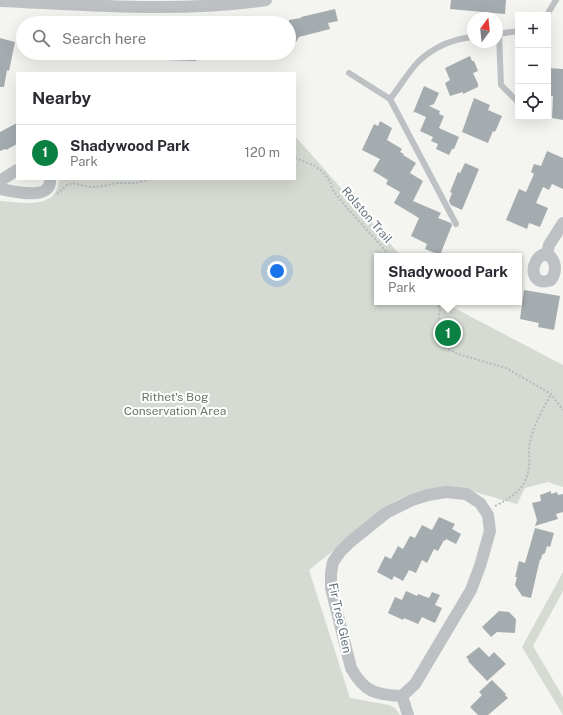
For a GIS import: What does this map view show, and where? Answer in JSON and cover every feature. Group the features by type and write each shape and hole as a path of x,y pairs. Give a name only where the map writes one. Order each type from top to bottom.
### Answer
{"street":[{"path":"0,1 163,7 222,5 266,0"},
{"path":"0,181 16,171"},
{"path":"0,189 33,194 43,192 48,188 50,180"},
{"path":"547,254 549,245 563,223"},
{"name":"Fir Tree Glen","path":"402,696 388,696 365,688 357,679 351,668 331,588 333,562 340,552 372,523 386,513 412,500 428,495 446,492 466,494 480,503 485,511"},
{"path":"408,715 402,696 415,684 471,590 480,566 490,531 488,515 485,511"}],"lane":[{"path":"548,12 556,0"},
{"path":"503,33 515,31"},
{"path":"390,99 419,61 438,47 459,39 467,38"},
{"path":"499,48 501,85 515,99"},
{"path":"349,73 390,99 456,224"}],"path":[{"name":"Rolston Trail","path":"296,158 313,165 323,172 330,181 332,189 342,202 387,253"},
{"path":"43,192 48,199 72,182 90,186 104,186 116,183 145,180"},
{"path":"438,305 440,310 437,330 438,336 444,347 458,354 506,368 552,394 563,410"},
{"path":"485,511 515,495 523,486 528,474 529,444 533,430 552,394"}],"green space":[{"name":"Rithet's Bog Conservation Area","path":"296,137 398,253 374,253 374,305 449,305 563,365 563,487 548,482 525,488 517,504 456,488 441,488 411,494 394,502 309,570 350,698 389,705 395,708 400,715 0,715 0,201 28,203 37,202 52,196 57,189 59,180 296,180"},
{"path":"563,572 563,591 533,646 563,697 563,715 522,647"}],"building":[{"path":"451,0 506,0 505,14 503,14 503,12 450,9"},
{"path":"335,9 338,21 328,23 330,29 299,37 296,42 296,19"},
{"path":"0,38 15,42 4,87 0,87"},
{"path":"470,56 478,71 473,73 478,87 463,94 463,92 450,96 445,83 450,80 445,68"},
{"path":"167,60 196,60 196,61"},
{"path":"551,68 563,69 563,120 552,118 553,96 551,96"},
{"path":"424,86 439,93 434,104 429,106 440,111 439,114 444,116 439,128 459,137 454,149 452,149 449,155 436,149 438,144 431,141 433,137 420,131 426,117 415,112 413,113"},
{"path":"474,98 490,105 488,110 502,116 488,143 462,132"},
{"path":"380,121 392,128 387,140 402,149 400,152 404,154 403,155 416,163 410,173 423,181 413,201 441,213 438,218 451,223 452,225 441,253 435,253 425,249 427,244 411,236 419,218 394,203 400,192 386,184 388,180 373,171 380,159 362,150 374,124 378,126"},
{"path":"16,124 16,145 6,150 0,151 0,132"},
{"path":"547,151 563,158 563,189 552,184 549,190 543,187 536,203 548,208 540,227 529,223 527,229 506,220 519,189 526,192 534,174 531,172 534,164 541,166"},
{"path":"465,163 479,169 462,210 451,205 449,201 452,193 450,192 458,172 460,173"},
{"path":"524,290 560,296 554,330 538,327 539,323 520,319"},
{"path":"551,491 551,494 557,492 558,495 563,494 563,512 556,514 558,519 535,526 537,520 532,503 541,501 540,495"},
{"path":"439,517 455,524 452,529 461,534 456,544 446,539 445,541 444,540 438,551 434,549 427,563 422,560 416,573 409,570 403,581 394,576 392,580 377,572 385,556 391,559 398,546 403,549 410,536 415,538 422,525 432,530"},
{"path":"535,528 554,533 550,547 547,546 545,553 542,555 541,560 540,559 531,598 522,596 515,585 517,577 515,577 519,561 525,563"},
{"path":"406,591 417,596 418,594 429,598 432,592 440,595 435,605 442,608 435,623 422,617 418,624 404,618 403,620 388,613 395,597 402,600"},
{"path":"499,611 509,612 516,619 515,633 497,632 491,637 482,627"},
{"path":"479,647 489,657 494,652 506,664 487,681 466,657"},
{"path":"492,680 508,698 488,715 478,715 470,707 482,695 479,692"}],"place":[{"name":"Shadywood Park","path":"448,333"}]}
